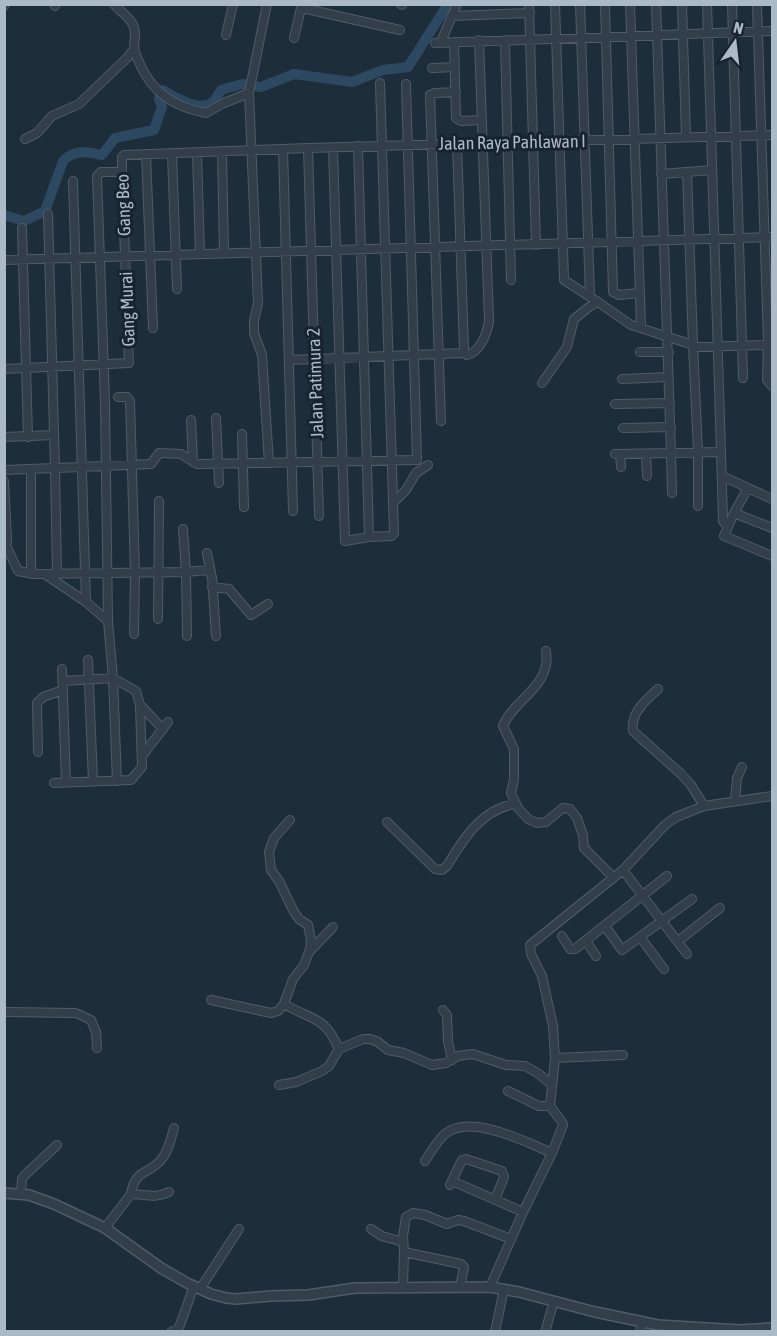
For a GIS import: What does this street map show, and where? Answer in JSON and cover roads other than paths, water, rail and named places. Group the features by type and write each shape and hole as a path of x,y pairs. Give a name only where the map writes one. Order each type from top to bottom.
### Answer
{"street":[{"path":"114,4 131,20 136,34 134,49 157,91 171,102 190,110 206,113 249,92"},
{"path":"226,35 233,4"},
{"path":"267,4 249,92 258,303 254,333 262,355 269,463"},
{"path":"457,4 438,42 772,31"},
{"path":"555,4 565,281 631,325 668,338 693,345 767,345"},
{"path":"580,4 590,296"},
{"path":"605,4 613,292 618,294 639,293"},
{"path":"630,4 641,326"},
{"path":"656,4 672,493"},
{"path":"682,4 686,136"},
{"path":"707,4 723,520 728,527"},
{"path":"732,4 743,378"},
{"path":"757,4 761,135 768,238 767,380 772,386"},
{"path":"294,38 302,6 400,30"},
{"path":"452,16 529,9 536,245"},
{"path":"289,360 463,353 467,355 474,352 480,344 489,325 479,40"},
{"path":"505,40 511,280"},
{"path":"454,42 457,120 482,120"},
{"path":"25,139 37,133 52,116 79,104 134,49"},
{"path":"432,68 455,67"},
{"path":"333,148 345,541 394,536 380,83"},
{"path":"4,470 151,464 159,453 181,454 197,464 417,460 406,84"},
{"path":"441,421 430,95 456,92"},
{"name":"Jalan Raya Pahlawan I","path":"124,155 172,156 222,151 358,146 772,135"},
{"path":"457,144 463,353"},
{"path":"358,146 369,537"},
{"name":"Jalan Patimura 2","path":"308,148 319,516"},
{"path":"283,149 293,511"},
{"path":"222,151 224,253"},
{"path":"197,153 200,254"},
{"path":"146,154 153,328"},
{"name":"Gang Beo","path":"124,155 122,172 125,256"},
{"path":"172,156 177,289"},
{"path":"661,174 712,170"},
{"path":"117,781 108,621 109,573 97,176 100,172 122,172"},
{"path":"687,172 698,506"},
{"path":"73,181 86,602"},
{"path":"48,214 57,574"},
{"path":"22,228 28,436"},
{"path":"4,260 768,238"},
{"name":"Gang Murai","path":"103,364 129,363 125,256"},
{"path":"542,383 567,347 574,319 589,306 598,302"},
{"path":"640,352 669,352"},
{"path":"4,369 103,364"},
{"path":"622,379 669,377"},
{"path":"118,397 130,400 135,573 134,634"},
{"path":"615,404 670,403"},
{"path":"216,418 219,483"},
{"path":"191,420 193,462"},
{"path":"623,428 671,427"},
{"path":"242,434 244,507"},
{"path":"4,437 54,435"},
{"path":"621,467 617,454 721,452"},
{"path":"646,454 647,476"},
{"path":"393,503 406,490 416,473 428,465"},
{"path":"31,469 31,568 33,574"},
{"path":"722,476 772,499"},
{"path":"4,481 7,539 5,543 18,571 46,575 208,570 211,573"},
{"path":"748,488 724,536 772,556"},
{"path":"158,619 159,501"},
{"path":"734,513 772,528"},
{"path":"183,529 188,636"},
{"path":"207,553 211,573 216,636"},
{"path":"46,575 86,602 108,621"},
{"path":"212,587 228,589 251,615 256,614 268,604"},
{"path":"546,651 546,662 535,688 514,710 503,726 514,749 511,793 515,804 528,819 537,823 546,822 563,808 570,809 577,818 583,835 584,848 613,877"},
{"path":"88,660 93,782"},
{"path":"63,669 66,782"},
{"path":"38,752 37,703 43,697 63,686 88,679 113,678 136,691 140,705 142,767 134,778 117,781 54,783"},
{"path":"658,689 639,708 633,720 633,731 681,774 704,806"},
{"path":"140,705 163,729"},
{"path":"142,756 168,722"},
{"path":"735,801 737,778 742,767"},
{"path":"490,1287 563,1125 550,1106 555,1039 550,1004 542,976 531,954 530,945 623,870 676,816 704,806 772,796"},
{"path":"387,822 438,870 445,868 471,830 490,812 502,806 515,804"},
{"path":"211,999 271,1013 278,1011 284,1004 293,979 304,965 311,940 308,925 298,919 271,870 269,852 274,838 290,820"},
{"path":"623,870 687,954"},
{"path":"562,936 572,950 667,876"},
{"path":"605,926 621,950 692,899"},
{"path":"678,941 720,908"},
{"path":"309,952 333,927"},
{"path":"639,937 664,969"},
{"path":"586,941 596,956"},
{"path":"284,1004 328,1027 339,1049"},
{"path":"443,1010 447,1015 448,1041 452,1060"},
{"path":"4,1012 76,1013 90,1020 96,1032 98,1048"},
{"path":"279,1085 296,1082 322,1071 329,1066 339,1049 363,1039 370,1039 388,1050 404,1053 425,1063 439,1065 458,1056 473,1054 506,1065 525,1066 552,1085"},
{"path":"555,1058 623,1054"},
{"path":"508,1091 540,1106 550,1106"},
{"path":"425,1161 445,1134 462,1127 489,1128 552,1153"},
{"path":"106,1225 131,1194 132,1185 139,1174 163,1158 174,1128"},
{"path":"4,1193 21,1186 57,1145"},
{"path":"495,1200 504,1177 502,1171 466,1159 460,1163 451,1183 523,1212"},
{"path":"21,1186 54,1204 106,1225 160,1268 197,1288 236,1299 308,1295 356,1288 490,1287 503,1294 554,1301 641,1327 747,1330 772,1328"},
{"path":"131,1194 148,1197 165,1195 169,1192"},
{"path":"403,1286 403,1242 406,1217 413,1213 447,1224 458,1220 464,1221 511,1239"},
{"path":"171,1332 178,1329 197,1288 239,1229"},
{"path":"371,1229 382,1236 403,1242"},
{"path":"404,1252 461,1264 465,1270 460,1287"},
{"path":"495,1332 503,1294"},
{"path":"545,1332 554,1301"}],"waterway":[{"path":"4,215 24,221 45,211 63,161 67,157 86,152 102,155 115,138 154,130 162,107 159,99 163,90 188,103 202,106 213,102 221,90 242,84 261,87 294,74 352,82 383,70 408,67 448,4"}]}
